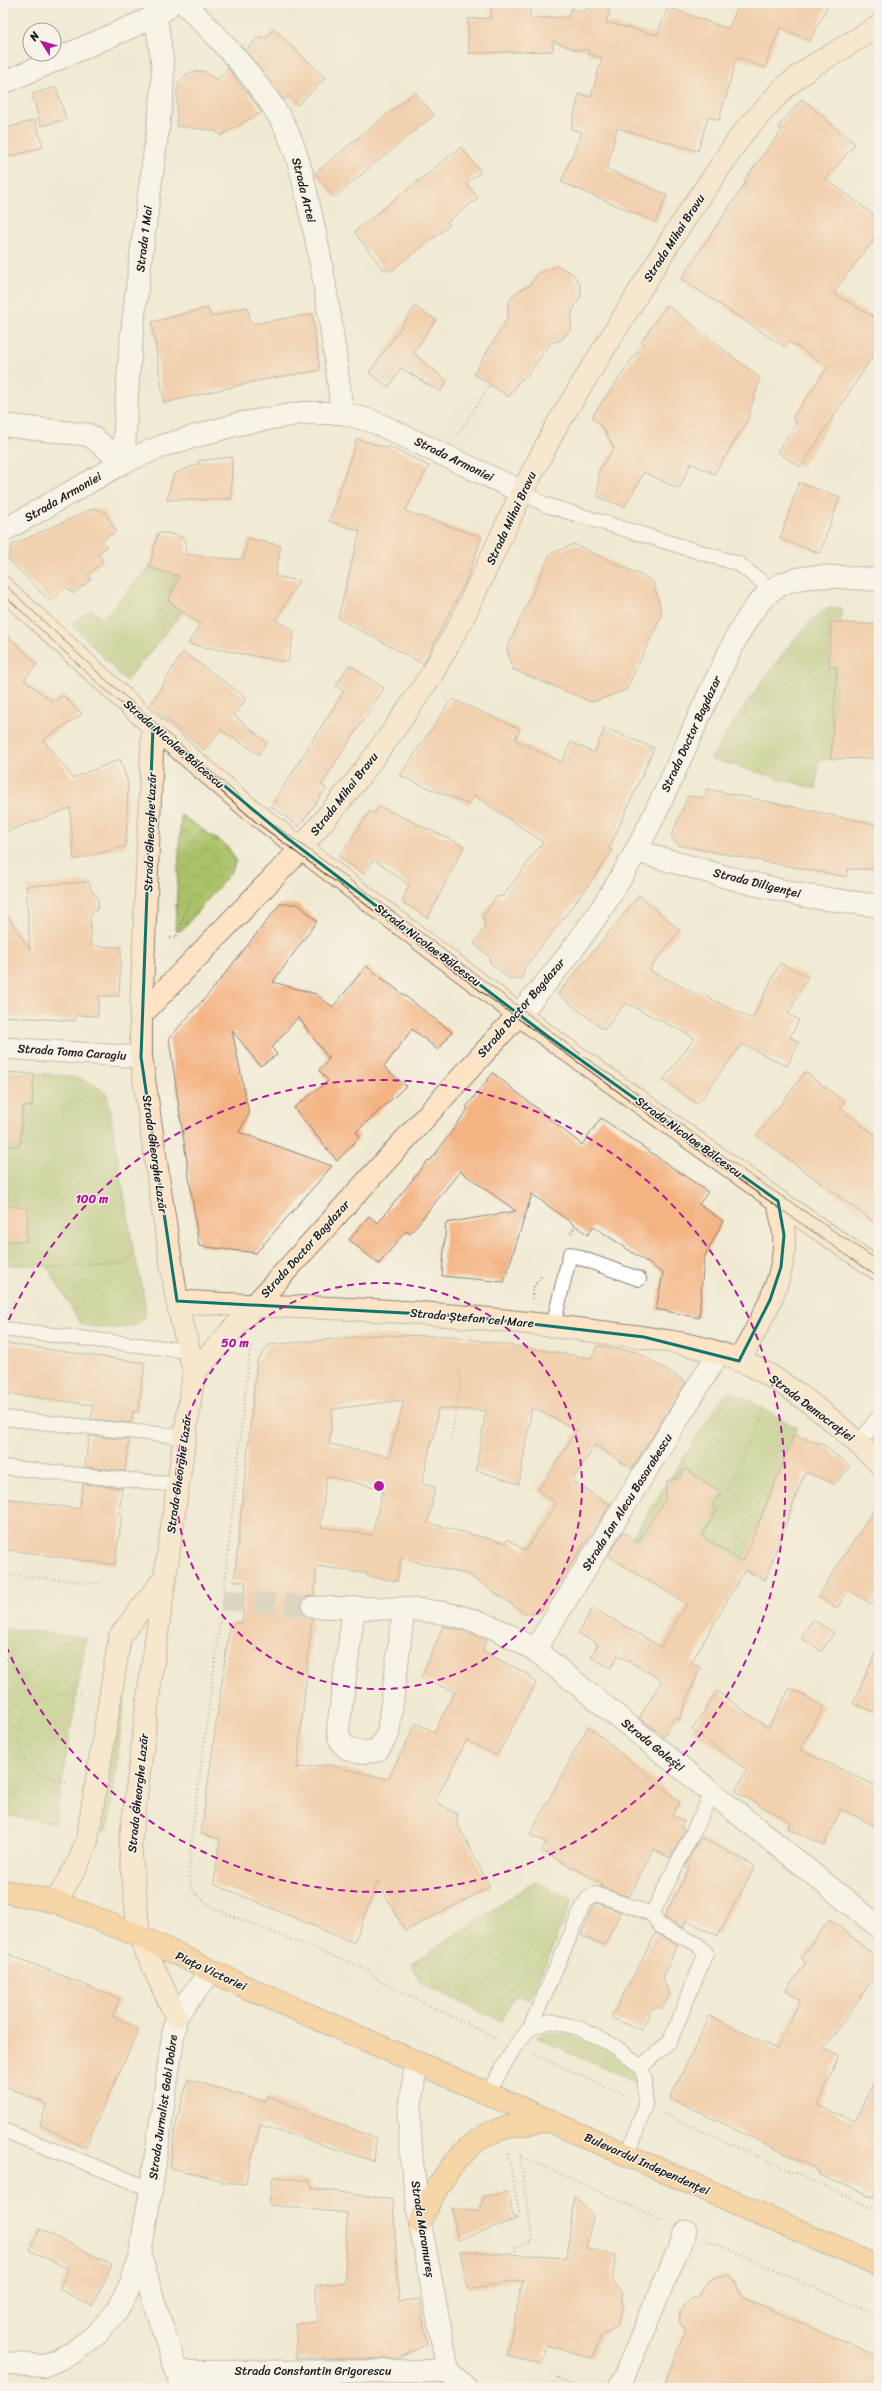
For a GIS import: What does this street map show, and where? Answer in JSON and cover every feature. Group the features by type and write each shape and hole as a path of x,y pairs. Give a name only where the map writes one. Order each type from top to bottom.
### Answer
{"main road":[{"name":"Strada Mihai Bravu","path":"141,1015 301,849 362,773 432,674 461,622 522,492 557,425 610,336 674,235 743,133 785,87 811,67 879,26"},
{"name":"Strada Nicolae Bălcescu","path":"3,588 153,726 252,811 519,1014 778,1201 879,1270"},
{"name":"Strada Gheorghe Lazăr","path":"153,726 141,1015 141,1058 177,1301 192,1361 185,1437 164,1578 130,1845 139,1936 176,2016"},
{"name":"Strada Doctor Bagdazar","path":"192,1361 255,1305 519,1014"},
{"path":"739,1361 770,1300 781,1267 784,1235 778,1201"},
{"name":"Strada Ștefan cel Mare","path":"177,1301 388,1311 462,1316 553,1326 644,1337 718,1354 739,1361 761,1371"},
{"name":"Strada Democrației","path":"761,1371 806,1401 859,1443 879,1463"},
{"name":"Strada Gheorghe Lazăr","path":"56,1902 79,1861 87,1841 120,1636 164,1578"},
{"name":"Piața Victoriei","path":"3,1891 56,1902 139,1936 211,1971 416,2062"},
{"name":"Bulevardul Independenței","path":"416,2062 879,2266"},
{"path":"420,2223 430,2197 445,2174 477,2141 491,2133 550,2120"}],"street":[{"path":"3,83 156,16 174,3"},
{"name":"Strada Artei","path":"184,3 214,34 261,92 284,125 298,160 328,295 342,413"},
{"name":"Strada 1 Mai","path":"124,462 125,408 129,359 162,96 163,68 156,16"},
{"name":"Strada Armoniei","path":"3,531 124,462 165,445 238,424 302,414 342,413 372,421 522,492"},
{"path":"3,425 89,435 124,462"},
{"path":"772,590 792,580 830,577 879,580"},
{"name":"Strada Doctor Bagdazar","path":"519,1014 607,901 636,851 731,648 754,611 772,590"},
{"name":"Strada Diligenței","path":"636,851 730,878 805,896 879,906"},
{"name":"Strada Toma Caragiu","path":"3,1048 141,1058"},
{"name":"Strada Ion Alecu Basarabescu","path":"535,1650 718,1354"},
{"path":"313,1607 354,1608 338,1737 340,1743 347,1749 373,1751 381,1747 388,1734 404,1608"},
{"name":"Strada Golești","path":"354,1608 404,1608 447,1614 489,1625 535,1650 879,1927"},
{"name":"Strada Jurnalist Gabi Dobre","path":"3,2363 44,2366 72,2353 97,2334 112,2317 131,2284 140,2254 151,2189 176,2016 211,1971"},
{"name":"Strada Maramureș","path":"416,2062 410,2119 412,2163 420,2223 450,2380"},
{"path":"620,2388 686,2231"},
{"name":"Strada Jurnalist Gabi Dobre","path":"140,2254 156,2310 179,2380"},
{"name":"Strada Constantin Grigorescu","path":"179,2380 450,2380"},
{"path":"450,2380 466,2388"}],"lane":[{"name":"Strada Armoniei","path":"522,492 546,506 739,564 772,590"},
{"path":"553,1326 570,1254 639,1279"},
{"path":"3,1329 192,1361"},
{"path":"859,1443 879,1416"},
{"path":"3,1418 185,1437"},
{"path":"3,1467 178,1485"},
{"path":"652,1914 712,1794"},
{"path":"488,2093 516,2046 530,2028 588,1898 596,1894 652,1914 660,1926 697,1944 706,1953 670,2042 641,2067"},
{"path":"530,2028 551,2021 579,2028 616,2047 641,2067 645,2080 645,2105 628,2156"},
{"path":"3,2130 151,2189"}],"path":[{"path":"444,455 490,385"},
{"path":"145,938 176,938 193,891"},
{"path":"251,1344 223,1600 190,1849 189,1885 199,1898 215,1909 368,1970 381,1982 516,2046 879,2211"},
{"path":"451,1441 461,1380 458,1366"},
{"path":"718,1497 723,1499 765,1410"},
{"path":"3,1574 101,1584"},
{"path":"66,1783 39,1774 22,1757 20,1729 32,1706 50,1696 82,1692"},
{"path":"3,1728 20,1729"},
{"path":"508,2151 519,2212 515,2213"},
{"path":"517,2255 515,2247 533,2242 520,2156 879,2316"},
{"path":"549,2388 558,2379 577,2388"}],"highlighted area":[{"path":"153,726 287,838 546,1035 778,1201 784,1235 781,1267 770,1300 739,1361 644,1337 462,1316 177,1301 141,1057"}],"green space":[{"path":"149,567 179,576 168,601 183,612 126,681 72,624 91,610 103,618"},
{"path":"842,608 840,623 831,623 829,666 837,667 831,759 819,760 816,789 711,759 748,702 800,633 815,617 826,609"},
{"path":"181,815 228,847 236,860 232,871 181,931 175,929"},
{"path":"3,1072 71,1077 96,1086 107,1094 134,1253 129,1260 121,1265 106,1267 3,1265"},
{"path":"134,1253 145,1302 145,1315 143,1319 133,1326 123,1328 98,1327 81,1324 47,1266 106,1267 129,1260"},
{"path":"732,1391 797,1428 728,1599 632,1538 723,1396"},
{"path":"3,1628 86,1638 55,1823 3,1815"},
{"path":"124,1672 127,1679 109,1822 107,1829 103,1832 102,1820 121,1679"},
{"path":"535,1881 573,1900 529,2000 515,1994 502,2021 421,1984 412,1964"},
{"path":"544,2033 585,2039 611,2050 632,2068 639,2079 638,2083 536,2037"}],"building":[{"path":"491,3 530,3 530,18 568,17 572,8 585,13 588,3 612,3 606,22 657,35 668,7 728,29 738,7 729,3 829,3 810,41 780,27 765,68 737,57 719,120 708,117 698,151 617,128 607,169 667,195 656,222 561,182 582,132 571,129 579,94 591,97 602,58 588,54 589,50 577,50 553,41 553,51 469,53 468,19 491,18"},
{"path":"274,29 325,78 298,105 289,96 283,100 246,50 260,36 264,40"},
{"path":"228,68 262,112 220,136 216,131 177,126 177,92 179,83 185,75 192,72 204,71 217,80"},
{"path":"56,87 66,119 41,126 32,94"},
{"path":"415,92 434,115 334,197 315,173"},
{"path":"802,99 855,144 826,179 879,219 879,233 833,293 879,320 879,346 801,467 777,452 797,422 793,417 828,367 789,341 785,347 681,279 746,182 744,180 782,130 778,127"},
{"path":"35,120 43,147 3,159 3,129"},
{"path":"461,147 481,172 466,183 478,198 447,222 450,225 392,270 384,270 354,232"},
{"path":"558,266 573,274 580,284 581,295 572,312 571,330 561,340 550,343 526,378 521,379 509,397 474,374 508,317 508,304 515,293 530,285 538,273"},
{"path":"667,305 760,378 747,422 714,474 691,463 679,489 644,472 625,507 598,497 599,470 614,448 603,428 592,417 643,344 641,342"},
{"path":"247,307 251,324 312,314 320,370 261,380 164,403 152,322 208,308 211,317"},
{"path":"415,307 436,320 413,353 447,382 440,392 401,368 389,387 369,373"},
{"path":"357,439 387,448 388,446 429,466 405,511 482,537 465,583 423,664 338,618 360,531 329,521"},
{"path":"232,457 231,499 167,500 174,474 198,464 198,461"},
{"path":"799,483 840,497 820,553 780,539"},
{"path":"95,508 105,512 116,531 102,540 107,547 98,554 103,561 88,575 91,579 73,594 66,587 51,602 8,559 12,545"},
{"path":"158,533 168,533 186,539 185,554 208,557 243,560 248,538 281,546 275,576 299,581 276,620 294,631 288,662 188,644 200,624 168,601 179,576 149,567"},
{"path":"574,544 653,581 662,615 626,690 592,702 512,669 507,648 550,554"},
{"path":"831,622 879,625 879,758 831,759 837,667 829,667"},
{"path":"3,631 37,664 24,680 53,702 63,695 82,714 43,740 73,778 120,759 128,783 126,846 74,860 70,808 3,833"},
{"path":"183,652 247,698 234,715 267,743 259,754 221,730 204,750 150,705"},
{"path":"349,665 384,688 321,785 326,788 299,827 271,806 344,691 336,686"},
{"path":"452,699 520,729 515,740 562,762 571,742 594,753 605,728 654,748 609,849 612,851 591,882 525,967 522,978 511,980 489,962 491,958 474,944 485,928 483,916 496,897 503,896 543,842 474,795 470,805 400,776"},
{"path":"707,789 879,825 879,869 848,869 846,877 678,845 671,836 688,796 703,798"},
{"path":"379,806 464,846 428,918 402,902 409,885 374,859 364,874 339,857 370,811 374,814"},
{"path":"89,882 92,891 98,898 98,908 90,915 91,946 121,947 119,996 99,996 98,1016 75,1015 75,1021 3,1016 3,910 30,950 26,886"},
{"path":"639,896 680,930 649,970 696,994 697,992 752,1019 780,963 808,977 788,1014 799,1020 790,1037 799,1042 787,1066 742,1044 697,1104 663,1080 695,1038 626,1003 604,1030 558,994"},
{"path":"280,904 298,904 317,921 273,982 316,994 333,1007 366,966 452,1032 438,1050 412,1029 384,1067 406,1086 356,1132 360,1137 337,1161 294,1108 328,1081 319,1070 329,1059 298,1017 272,1048 277,1055 260,1066 232,1030 249,1114 239,1132 332,1166 256,1253 199,1246 169,1038 212,990"},
{"path":"3,1072 34,1074 32,1107 23,1106 20,1146 3,1146"},
{"path":"805,1072 845,1102 840,1109 879,1138 879,1226 757,1136"},
{"path":"493,1073 582,1145 601,1118 708,1192 699,1204 723,1221 704,1258 699,1318 656,1309 663,1273 593,1226 588,1235 532,1194 504,1282 442,1276 446,1223 516,1211 460,1171 410,1234 406,1231 379,1264 349,1240 369,1216 378,1223 428,1160 430,1161 468,1109 466,1107"},
{"path":"3,1205 28,1208 26,1242 3,1241"},
{"path":"375,1335 450,1336 591,1358 598,1346 637,1352 686,1382 632,1469 595,1445 572,1481 610,1505 539,1613 530,1614 522,1611 469,1575 401,1558 397,1581 367,1576 368,1574 317,1566 314,1595 307,1597 301,1606 303,1613 312,1619 297,1768 327,1765 388,1779 416,1723 434,1732 455,1692 421,1678 443,1626 468,1632 487,1640 482,1651 531,1676 530,1678 536,1683 497,1756 467,1740 435,1801 458,1815 456,1821 490,1887 405,1931 378,1881 354,1943 214,1884 220,1839 201,1834 230,1623 242,1623 246,1582 234,1581 257,1361 269,1345","holes":["404,1400 389,1457 329,1444 333,1409","532,1407 577,1430 538,1491 557,1503 525,1551 508,1539 505,1543 428,1523 435,1487 422,1484 432,1438 434,1439 438,1408 486,1411 476,1470 519,1484","326,1476 383,1489 372,1535 321,1527"]},
{"path":"3,1343 145,1363 138,1412 133,1411 131,1423 91,1419 93,1405 3,1393"},
{"path":"794,1435 824,1445 850,1467 835,1484 805,1472 765,1580 745,1570 691,1663 700,1668 679,1720 675,1717 664,1736 639,1718 662,1680 618,1655 611,1668 591,1657 598,1644 578,1633 593,1608 661,1647 687,1604 608,1556 623,1532 638,1542 665,1500 667,1481 679,1478 685,1469 721,1492 712,1506 717,1510 702,1536 743,1562"},
{"path":"89,1436 129,1440 125,1471 85,1467"},
{"path":"83,1484 122,1488 119,1514 122,1515 115,1565 3,1549 3,1498 79,1509"},
{"path":"879,1502 879,1592 871,1604 849,1590 837,1608 818,1596"},
{"path":"813,1619 834,1633 821,1651 801,1638"},
{"path":"879,1645 879,1714 853,1703"},
{"path":"790,1688 824,1706 800,1750 879,1787 879,1828 841,1809 824,1845 788,1828 791,1822 735,1792 747,1770 692,1730 717,1691 768,1728"},
{"path":"588,1726 680,1802 672,1815 684,1821 680,1827 685,1830 670,1858 653,1849 629,1897 601,1887 602,1883 542,1851 546,1842 530,1835"},
{"path":"700,1837 755,1866 718,1936 686,1920 683,1928 664,1917 689,1869 685,1867"},
{"path":"597,1903 621,1912 605,1945 581,1936 593,1907"},
{"path":"830,1919 879,1959 879,1971 824,2049 839,2055 818,2106 855,2121 879,2071 879,2182 873,2197 818,2174 819,2170 670,2098 710,2016 777,2049 800,2000 786,1990 806,1963 801,1958"},
{"path":"656,1933 677,1944 663,1979 670,1995 662,2008 652,2008 642,2030 611,2018"},
{"path":"3,1952 120,1999 112,2016 139,2029 85,2148 40,2125 47,2104 3,2085"},
{"path":"188,2079 265,2102 267,2096 376,2138 374,2161 260,2125 245,2184 221,2182 222,2180 170,2168 175,2128"},
{"path":"273,2177 310,2181 312,2188 393,2200 399,2301 420,2299 427,2344 397,2359 296,2358 296,2324 317,2322 316,2285 345,2283 347,2213 269,2205"},
{"path":"508,2192 513,2217 519,2218 458,2240 452,2208 480,2212 483,2197"},
{"path":"574,2196 593,2216 586,2248 616,2255 612,2279 621,2292 623,2308 617,2326 601,2336 593,2358 547,2345 542,2364 507,2355 523,2280 468,2289 460,2251 567,2258"},
{"path":"40,2229 112,2265 92,2306 59,2289 69,2269 29,2250"},
{"path":"728,2275 736,2283 741,2296 879,2358 879,2388 663,2388 685,2331 679,2323 681,2310 690,2300 699,2296 705,2285 712,2279"}],"tunnel":[{"path":"223,1600 313,1607"}],"tram line":[{"path":"3,583 103,677 261,815 406,921 586,1058 663,1111 747,1173 879,1261"},
{"path":"3,594 99,684 256,822 498,1004 742,1182 879,1278"}]}
